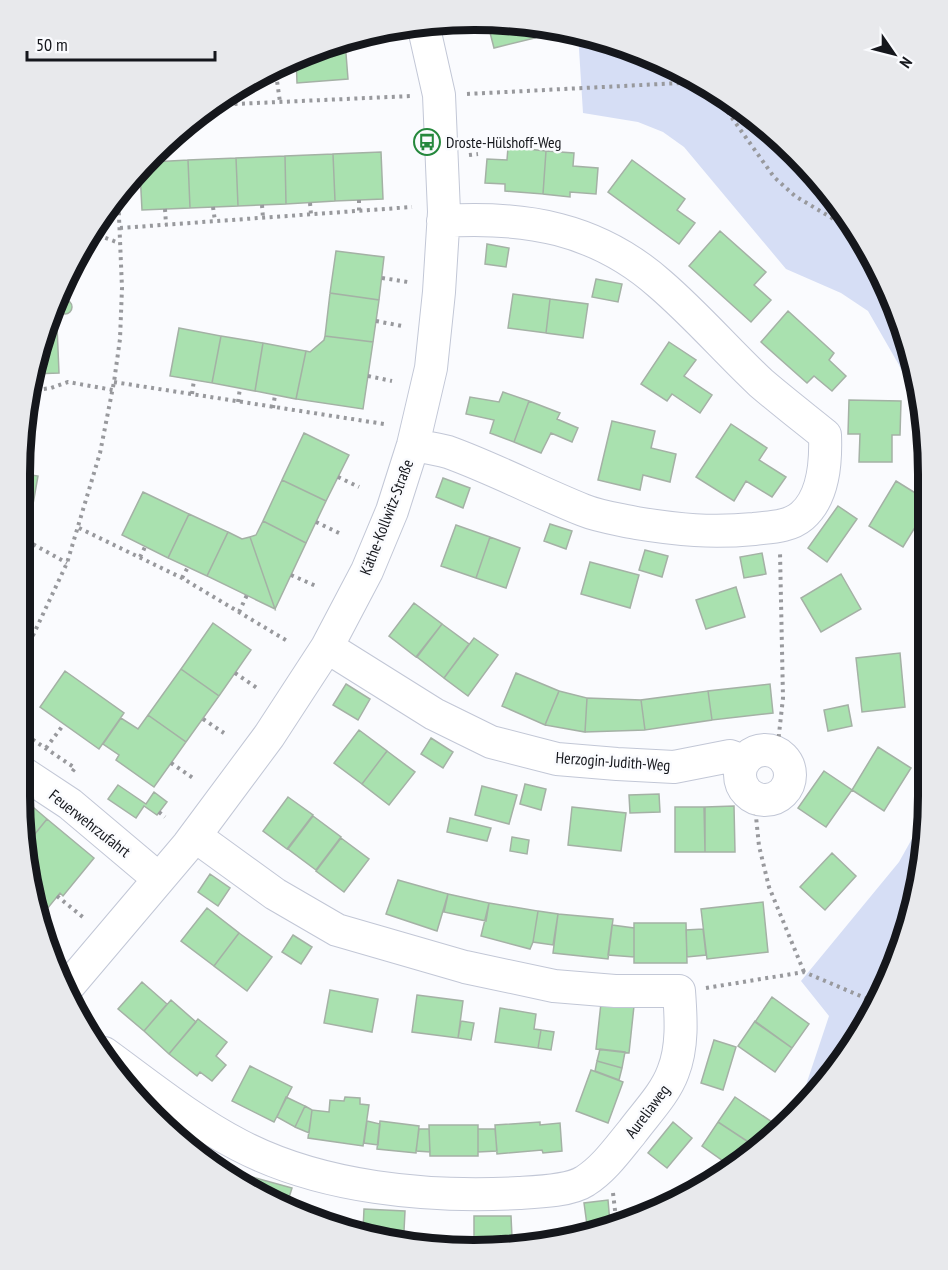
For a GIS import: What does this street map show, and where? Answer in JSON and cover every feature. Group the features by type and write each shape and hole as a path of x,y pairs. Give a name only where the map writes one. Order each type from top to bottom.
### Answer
{"street":[{"name":"Käthe-Kollwitz-Straße","path":"72,982 195,836 269,736 327,647 368,571 392,512 413,445 431,368 439,292 443,221 439,95 425,33"},
{"path":"413,445 446,452 583,510 607,517 677,530 708,532 779,526 795,522 813,502 822,481 826,457 825,435 762,384 640,267 603,246 571,232 530,223 490,219 443,221"},
{"name":"Herzogin-Judith-Weg","path":"327,647 434,714 491,742 556,759 674,766 730,756 744,761 750,754 759,750 777,752"},
{"path":"744,761 740,770 741,783 746,792 763,800 773,798 782,794 788,786 790,776 789,767 777,752"},
{"name":"Feuerwehrzufahrt","path":"30,778 70,804 159,879"},
{"path":"195,836 275,894 337,930 465,967 554,986 615,991 679,991"},
{"name":"Aureliaweg","path":"122,1066 197,1120 240,1146 291,1167 346,1181 469,1196 550,1191 584,1182 610,1160 664,1090 674,1072 681,1028 679,991"}],"path":[{"path":"276,77 280,102"},
{"path":"725,108 774,177 795,196 840,223"},
{"path":"359,200 359,211"},
{"path":"310,203 311,214"},
{"path":"262,205 263,218"},
{"path":"213,207 215,221"},
{"path":"120,228 412,207"},
{"path":"30,642 67,563 79,528 100,453 113,390 122,288 119,208"},
{"path":"165,209 166,224"},
{"path":"99,236 119,243"},
{"path":"382,278 408,282"},
{"path":"376,321 402,326"},
{"path":"368,376 392,381"},
{"path":"192,394 194,380"},
{"path":"39,389 68,382 113,390"},
{"path":"114,382 384,424"},
{"path":"238,402 240,388"},
{"path":"273,408 275,395"},
{"path":"338,477 359,487"},
{"path":"316,522 339,533"},
{"path":"777,752 783,698 779,526"},
{"path":"79,528 182,578 289,642"},
{"path":"30,543 67,563"},
{"path":"140,557 145,547"},
{"path":"182,578 188,567"},
{"path":"291,575 316,586"},
{"path":"239,612 247,595"},
{"path":"235,673 257,688"},
{"path":"203,719 224,734"},
{"path":"46,748 63,724"},
{"path":"30,738 75,768"},
{"path":"171,763 193,778"},
{"path":"754,797 759,846 769,887 804,972"},
{"path":"159,812 165,817"},
{"path":"57,896 84,918"},
{"path":"679,991 804,972 868,999"}],"shaded area":[{"path":"579,43 644,64 696,89 767,140 808,181 859,252 894,331 909,388 868,311 841,293 786,269 684,147 663,132 638,122 583,113"},
{"path":"916,831 903,911 884,966 859,1018 843,1043 803,1094 829,1016 801,981 899,862"}],"building":[{"path":"489,31 534,34 535,38 494,48"},
{"path":"346,49 348,79 297,83 296,67"},
{"path":"508,147 546,151 543,194 505,191 505,184 485,183 487,159 507,160"},
{"path":"546,151 574,153 573,166 598,168 596,194 570,192 570,197 543,194"},
{"path":"381,152 383,199 335,201 333,154"},
{"path":"333,154 335,201 286,204 285,156"},
{"path":"285,156 286,204 238,206 236,158"},
{"path":"236,158 238,206 190,208 188,160"},
{"path":"188,160 190,208 142,210 140,181 158,162"},
{"path":"632,160 685,199 677,210 695,223 679,244 608,192"},
{"path":"720,231 766,272 754,285 771,300 751,322 689,266"},
{"path":"487,244 509,248 506,267 485,264"},
{"path":"336,251 384,257 379,300 330,293"},
{"path":"596,279 622,284 618,302 592,297"},
{"path":"330,293 379,300 373,342 325,336"},
{"path":"513,294 550,299 546,333 508,328"},
{"path":"550,299 588,304 583,338 546,333"},
{"path":"66,300 71,304 70,312 61,312"},
{"path":"788,311 834,353 829,360 846,376 832,391 814,376 807,383 761,342"},
{"path":"56,326 59,373 42,374 45,359"},
{"path":"179,328 221,336 212,383 170,376"},
{"path":"221,336 263,343 255,391 212,383"},
{"path":"325,336 373,342 363,409 296,399 306,351 310,352 324,340"},
{"path":"669,342 696,360 684,376 712,395 700,413 672,394 667,401 641,384"},
{"path":"263,343 306,351 296,399 255,391"},
{"path":"503,392 529,401 514,442 490,433 494,420 466,414 470,397 499,402"},
{"path":"849,400 901,401 900,435 892,435 892,462 859,462 860,434 848,434"},
{"path":"529,401 560,413 557,419 578,428 572,442 551,433 541,453 514,442"},
{"path":"612,421 655,431 651,448 676,454 670,482 643,475 640,490 598,480"},
{"path":"731,424 767,448 759,460 786,477 772,497 746,481 734,501 696,477"},
{"path":"304,433 349,455 326,501 282,480"},
{"path":"30,475 38,476 30,521"},
{"path":"443,478 470,488 463,508 436,497"},
{"path":"282,480 326,501 306,543 263,521"},
{"path":"896,481 918,495 918,522 903,547 869,526"},
{"path":"143,492 189,514 168,558 122,535"},
{"path":"838,506 857,519 827,562 808,548"},
{"path":"189,514 228,532 207,576 168,558"},
{"path":"263,521 306,543 275,609 250,537 256,535"},
{"path":"550,524 572,531 566,549 544,541"},
{"path":"456,525 490,537 476,578 441,566"},
{"path":"228,532 242,539 250,537 275,609 207,576"},
{"path":"490,537 520,548 506,588 476,578"},
{"path":"645,550 668,556 662,577 639,570"},
{"path":"762,553 766,574 744,578 740,557"},
{"path":"590,562 639,575 630,608 581,594"},
{"path":"841,574 861,609 821,632 801,598"},
{"path":"736,587 745,617 706,629 696,600"},
{"path":"414,603 442,624 416,657 389,636"},
{"path":"213,623 251,650 219,696 181,669"},
{"path":"442,624 469,644 444,678 417,657"},
{"path":"474,638 498,655 468,696 444,678"},
{"path":"900,653 905,707 862,712 856,658"},
{"path":"181,669 219,696 186,742 148,715"},
{"path":"65,671 124,713 99,749 40,707"},
{"path":"516,673 559,691 545,725 502,706"},
{"path":"346,684 370,699 358,720 333,705"},
{"path":"770,684 773,713 712,720 708,691"},
{"path":"559,691 587,698 585,732 545,725"},
{"path":"708,691 712,720 645,730 641,700"},
{"path":"587,698 641,700 645,730 585,732"},
{"path":"848,705 852,726 828,731 824,710"},
{"path":"148,715 186,742 154,787 116,760 119,755 103,744 121,718 138,729"},
{"path":"359,730 387,751 362,784 334,763"},
{"path":"431,738 453,752 443,768 421,754"},
{"path":"878,747 911,768 884,811 852,790"},
{"path":"387,751 415,772 389,805 362,784"},
{"path":"824,771 852,790 826,827 798,808"},
{"path":"525,784 546,789 541,810 520,804"},
{"path":"118,785 146,804 154,792 167,802 157,815 144,806 136,818 108,799"},
{"path":"482,786 517,795 509,824 475,815"},
{"path":"659,794 660,812 630,813 629,795"},
{"path":"288,797 313,815 287,849 263,831"},
{"path":"30,805 47,819 32,837"},
{"path":"734,806 735,852 705,852 705,807"},
{"path":"572,807 626,813 621,851 568,845"},
{"path":"675,807 704,807 705,852 675,852"},
{"path":"313,816 341,837 316,870 288,849"},
{"path":"450,818 491,828 487,841 447,832"},
{"path":"47,819 94,858 63,896 60,893 45,911 39,883 32,837"},
{"path":"512,837 529,840 527,854 510,851"},
{"path":"341,838 369,859 344,892 316,871"},
{"path":"832,853 856,876 825,910 800,887"},
{"path":"210,874 230,888 218,906 198,892"},
{"path":"398,880 448,894 437,931 386,914"},
{"path":"448,894 489,903 486,921 444,912"},
{"path":"763,902 768,952 707,959 701,909"},
{"path":"489,903 538,911 530,949 481,936"},
{"path":"207,908 239,933 214,966 181,941"},
{"path":"538,911 558,914 553,945 533,942"},
{"path":"558,914 613,919 608,959 553,953"},
{"path":"634,923 686,923 687,963 634,963"},
{"path":"612,925 634,928 634,957 608,955"},
{"path":"703,929 706,955 687,957 686,930"},
{"path":"239,933 272,957 247,991 214,966"},
{"path":"293,935 312,947 301,964 282,952"},
{"path":"142,982 167,1004 144,1031 118,1009"},
{"path":"330,990 378,999 372,1032 324,1023"},
{"path":"417,995 463,1001 458,1038 412,1032"},
{"path":"772,997 809,1024 792,1048 755,1022"},
{"path":"171,1000 196,1022 169,1054 144,1031"},
{"path":"601,1003 634,1006 629,1053 596,1049"},
{"path":"500,1008 536,1014 534,1029 541,1030 538,1048 495,1042"},
{"path":"198,1019 227,1042 216,1056 226,1065 212,1081 200,1072 197,1076 169,1054"},
{"path":"461,1021 474,1023 471,1040 458,1038"},
{"path":"755,1021 792,1048 775,1072 738,1046"},
{"path":"541,1030 554,1032 551,1050 538,1048"},
{"path":"714,1040 736,1047 723,1090 701,1083"},
{"path":"600,1049 625,1052 622,1068 597,1061"},
{"path":"597,1061 622,1068 619,1080 595,1071"},
{"path":"250,1066 292,1087 274,1122 232,1101"},
{"path":"591,1070 623,1082 608,1123 576,1111"},
{"path":"286,1097 305,1106 295,1127 277,1117"},
{"path":"345,1097 360,1098 360,1104 369,1105 363,1146 308,1138 312,1110 329,1112 330,1100 344,1101"},
{"path":"735,1097 772,1122 767,1130 750,1143 718,1122"},
{"path":"305,1106 312,1110 309,1133 295,1127"},
{"path":"367,1121 380,1124 378,1145 364,1143"},
{"path":"380,1121 419,1126 416,1153 377,1149"},
{"path":"540,1122 540,1125 560,1123 562,1151 543,1153 542,1150 497,1154 495,1125"},
{"path":"673,1122 692,1138 667,1168 648,1153"},
{"path":"718,1122 750,1143 725,1162 702,1146"},
{"path":"429,1125 478,1125 478,1156 430,1156"},
{"path":"419,1129 429,1129 430,1152 416,1151"},
{"path":"478,1129 495,1129 497,1151 478,1152"},
{"path":"252,1177 292,1188 289,1199 278,1194 251,1180"},
{"path":"608,1200 610,1218 587,1225 584,1203"},
{"path":"364,1209 405,1211 404,1231 385,1231 363,1226"},
{"path":"474,1216 511,1216 512,1237 474,1237"}],"place":[{"name":"Droste-Hülshoff-Weg","path":"427,142"}]}
